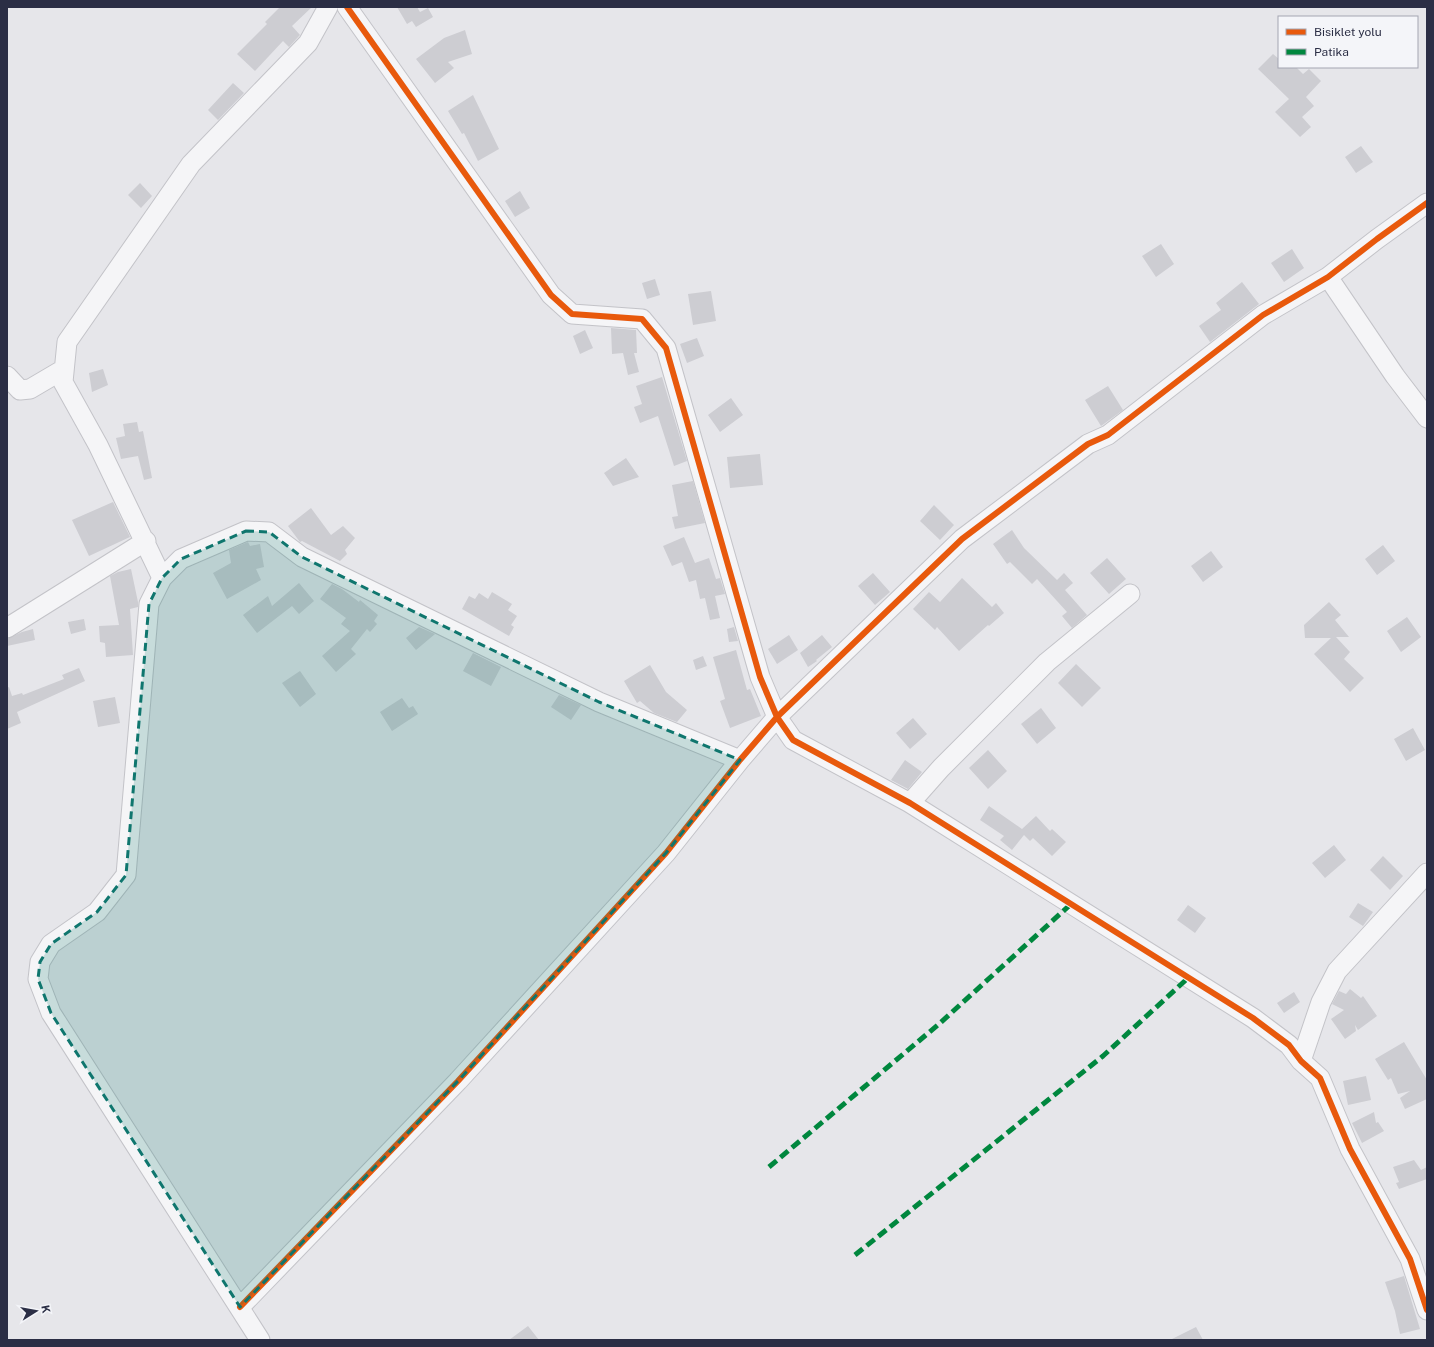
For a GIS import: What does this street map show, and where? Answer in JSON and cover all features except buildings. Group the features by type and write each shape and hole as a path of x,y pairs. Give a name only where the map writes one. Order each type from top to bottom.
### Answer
{"street":[{"path":"162,578 146,541 98,445 63,382 67,342 191,164 308,43 328,7"},
{"path":"347,7 551,295 572,314 642,319 666,348 760,677 777,717 793,740 910,803 1253,1018 1289,1045 1301,1061 1320,1078 1350,1150 1410,1258 1427,1310"},
{"path":"240,1307 495,1041 666,853 740,760 777,717 962,539 1088,444 1108,435 1263,315 1328,277 1377,238 1427,203"},
{"path":"1328,277 1395,376 1427,418"},
{"path":"7,376 14,392 30,389 64,369"},
{"path":"260,1340 51,1013 38,978 40,962 51,944 97,912 126,875 149,604 162,578 180,559 246,530 269,532 302,557 599,702 740,760"},
{"path":"7,628 146,541"},
{"path":"910,803 941,768 1047,662 1130,594"},
{"path":"1301,1061 1321,1002 1337,971 1427,873"}],"highlighted area":[{"path":"246,531 269,532 302,557 599,702 740,760 666,853 458,1081 240,1307 51,1013 38,979 40,962 51,944 97,912 126,875 149,604 162,578 181,559"}],"marked path":[{"path":"769,1167 939,1024 1071,904"},
{"path":"855,1255 1103,1056 1188,978"}],"cycle path":[{"path":"347,7 551,295 572,314 642,319 666,348 760,677 777,717 793,740 910,803 1253,1018 1289,1045 1301,1061 1320,1078 1350,1149 1410,1259 1427,1310"},
{"path":"240,1307 458,1081 666,853 740,760 777,717 962,539 1088,444 1108,435 1263,315 1328,277 1427,203"}]}
